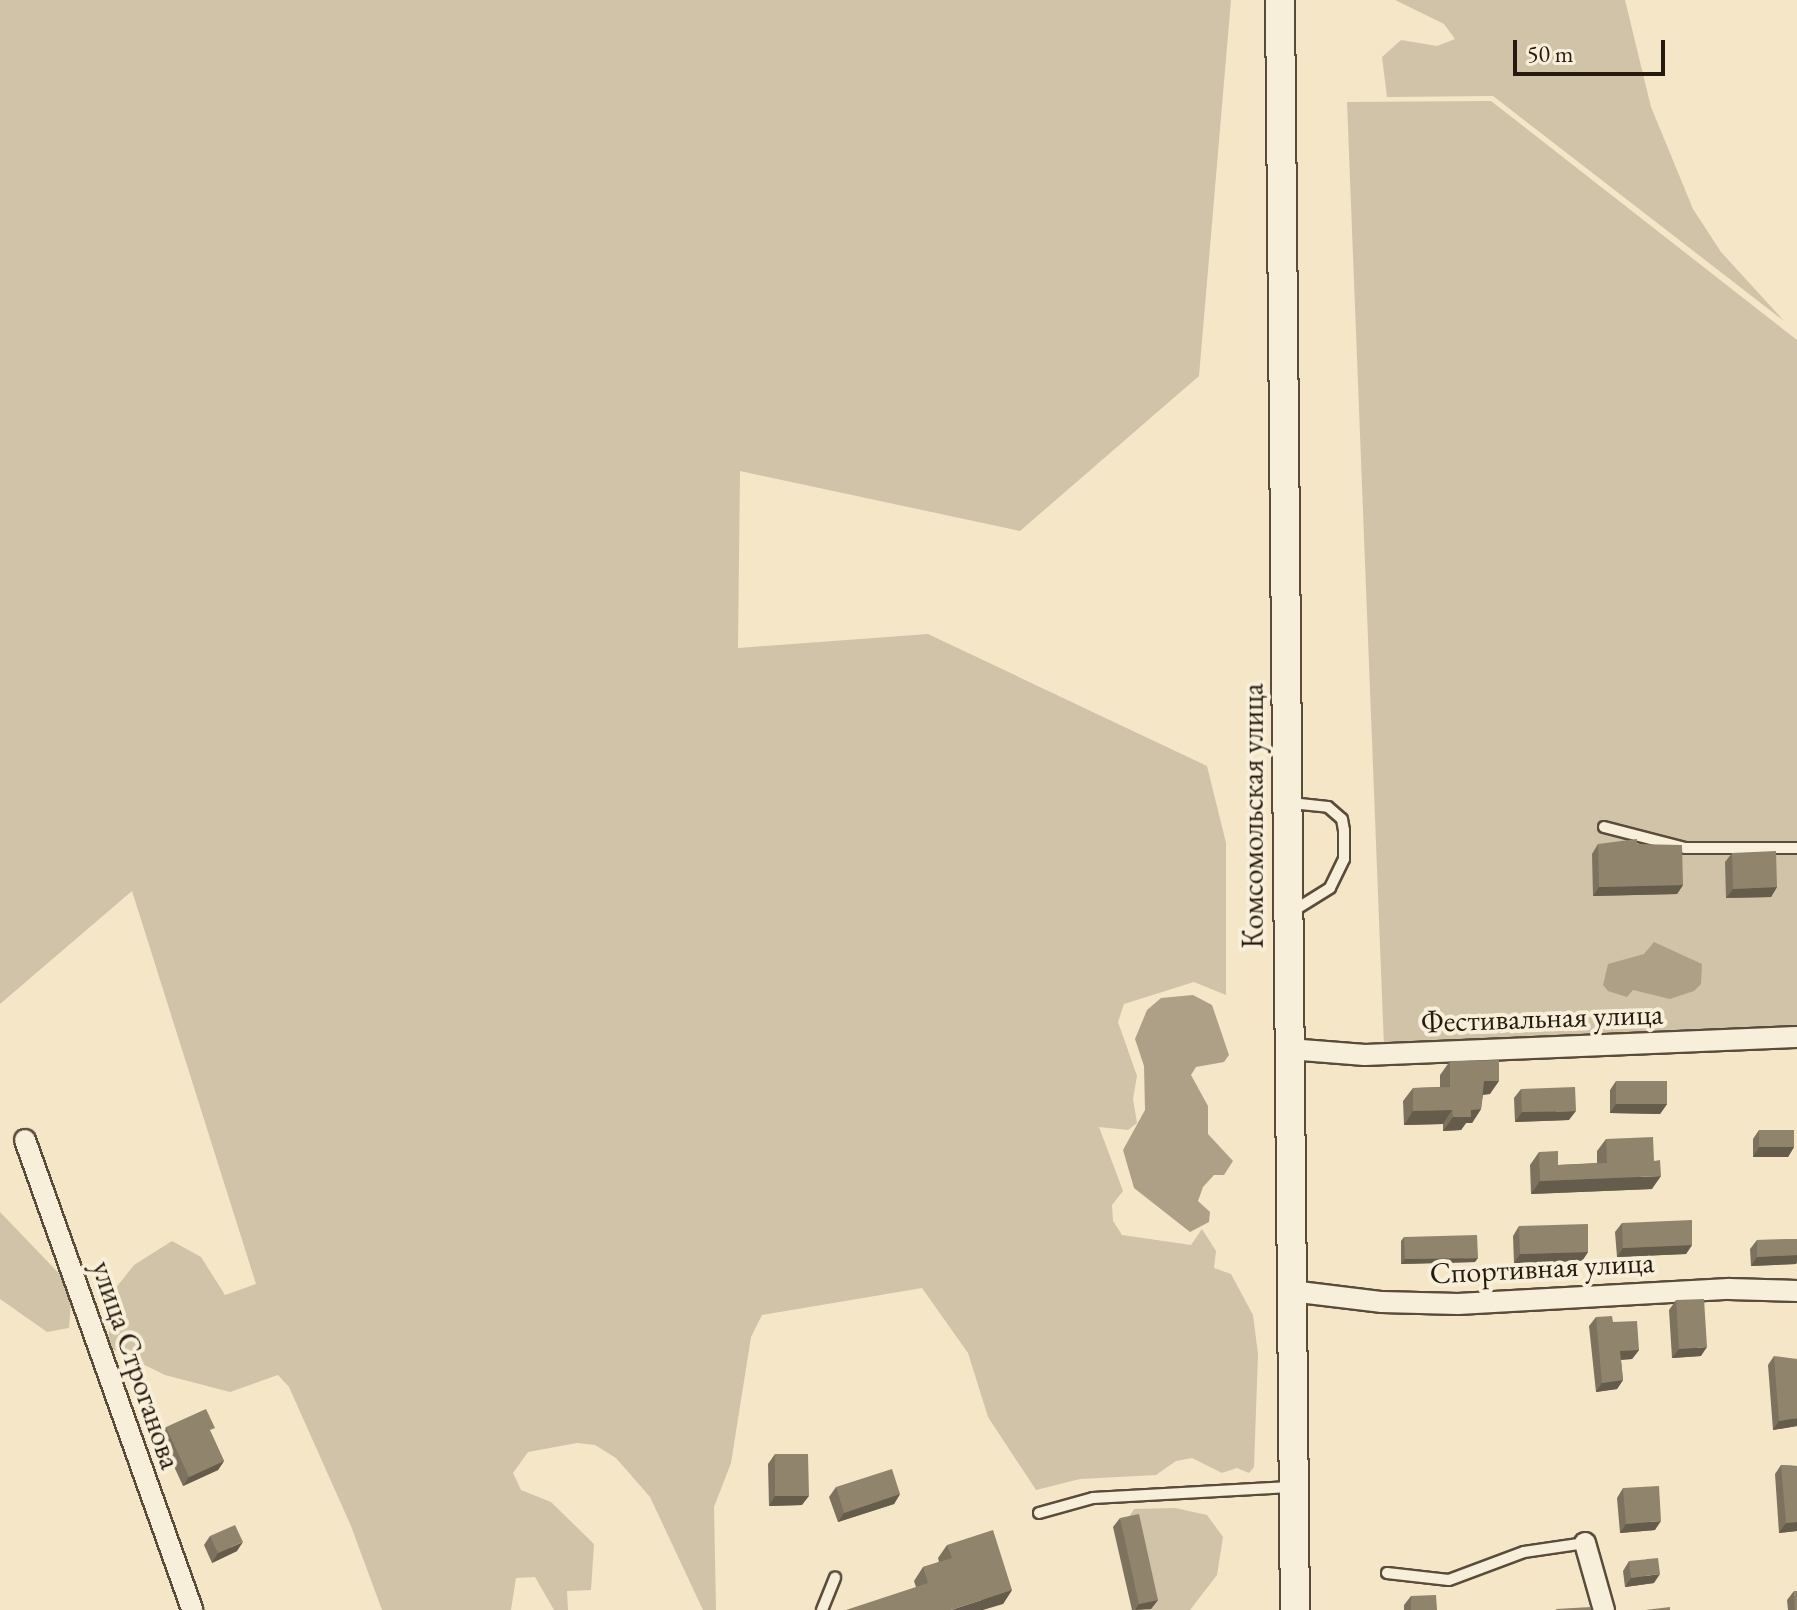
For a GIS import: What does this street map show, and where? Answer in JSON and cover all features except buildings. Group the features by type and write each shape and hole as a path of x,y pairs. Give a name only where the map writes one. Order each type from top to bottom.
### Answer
{"main road":[{"name":"Комсомольская улица","path":"1280,11 1295,1610"}],"street":[{"name":"Фестивальная улица","path":"1289,1049 1365,1055 1797,1037"},
{"name":"улица Строганова","path":"25,1140 192,1610"},
{"name":"Спортивная улица","path":"1291,1291 1382,1302 1458,1304 1729,1289 1797,1291"},
{"path":"1585,1543 1604,1610"}],"lane":[{"path":"1287,802 1328,807 1342,819 1344,830 1344,859 1330,888 1288,913"},
{"path":"1604,827 1685,848 1797,848"},
{"path":"1039,1513 1093,1498 1293,1487"},
{"path":"1387,1573 1449,1580 1524,1552 1585,1543"},
{"path":"822,1610 835,1577"}],"shaded area":[{"path":"0,0 1231,0 1199,376 1020,531 740,471 738,648 928,634 1207,766 1226,843 1226,995 1194,982 1124,1004 1118,1022 1137,1076 1133,1099 1137,1123 1128,1130 1099,1127 1123,1191 1112,1205 1113,1221 1122,1235 1191,1245 1202,1229 1216,1251 1214,1268 1231,1274 1253,1315 1258,1354 1254,1467 1249,1473 1237,1468 1222,1473 1192,1458 1176,1461 1156,1475 1080,1479 1036,1490 988,1417 968,1353 922,1288 762,1315 751,1337 731,1463 714,1507 716,1610 703,1610 650,1497 616,1458 595,1445 577,1443 528,1452 513,1473 521,1490 551,1502 594,1544 591,1590 567,1591 568,1610 554,1610 535,1577 516,1578 511,1610 382,1610 351,1526 289,1387 278,1375 230,1392 165,1375 108,1347 111,1294 134,1265 172,1241 201,1257 225,1295 256,1284 132,891 0,1004"},
{"path":"1395,0 1625,0 1651,107 1693,209 1721,252 1784,321 1493,96 1387,97 1382,57 1401,40 1437,46 1455,39 1444,24"},
{"path":"1491,101 1797,340 1797,1026 1384,1047 1347,102"},
{"path":"1654,942 1702,964 1701,984 1694,991 1670,999 1633,990 1627,997 1608,991 1603,985 1608,964 1644,954"},
{"path":"1193,995 1212,1005 1229,1055 1224,1062 1196,1067 1191,1075 1208,1106 1208,1134 1233,1161 1224,1175 1214,1175 1203,1187 1198,1201 1210,1212 1209,1222 1190,1232 1134,1188 1123,1150 1145,1110 1144,1066 1135,1039 1147,1010 1161,998"},
{"path":"0,1212 72,1287 69,1328 47,1332 0,1299"},
{"path":"1175,1508 1207,1515 1223,1537 1217,1575 1190,1610 1147,1610 1124,1525 1134,1509"}]}
